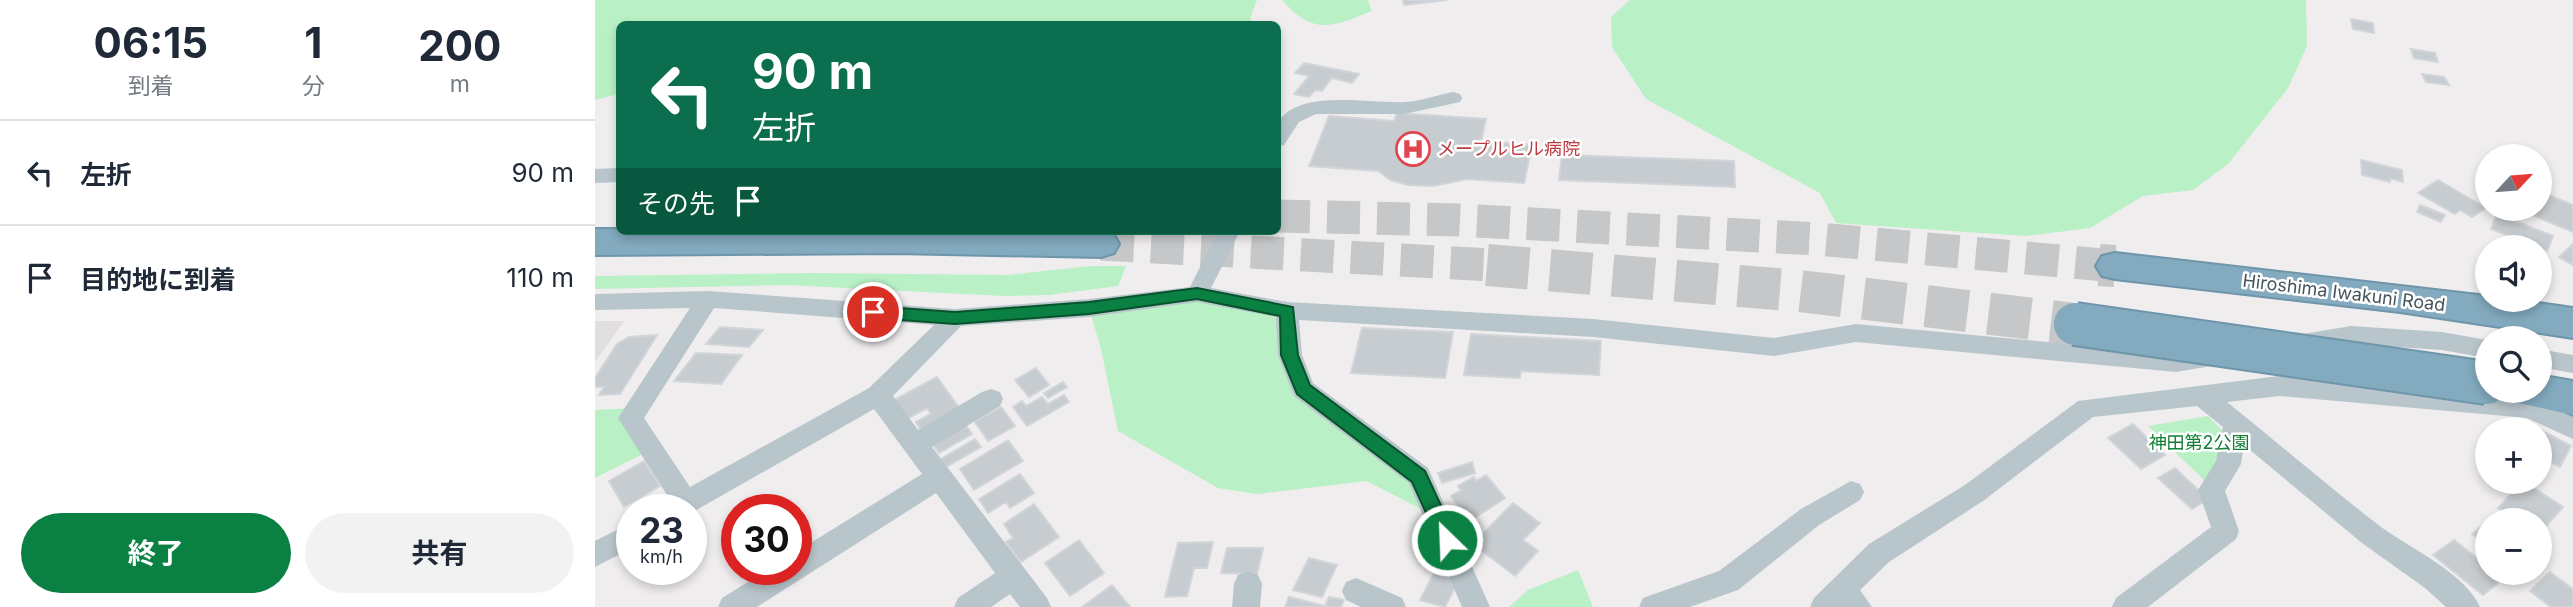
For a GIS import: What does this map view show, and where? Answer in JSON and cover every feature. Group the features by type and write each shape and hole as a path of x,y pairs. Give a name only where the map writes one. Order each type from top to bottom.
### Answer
{"highway":[{"path":"595,216 616,215"},
{"path":"595,242 895,240 1101,244"},
{"name":"Hiroshima Iwakuni Road","path":"2115,266 2400,298 2573,323"},
{"path":"2075,324 2475,381"},
{"path":"2552,394 2573,397"}],"street":[{"path":"1281,135 1292,117 1312,108 1336,105 1365,109 1408,107 1453,98"},
{"path":"595,176 616,175"},
{"path":"1197,294 1227,235"},
{"path":"595,302 708,299 955,318 1089,308 1197,294 1287,311 1593,328 1774,346 1856,333 2176,363 2351,335 2442,341 2475,347"},
{"path":"673,494 630,418 708,299"},
{"path":"1287,311 1290,355 1303,389 1419,476 1476,607"},
{"path":"701,494 878,395 955,318"},
{"path":"2552,360 2573,364"},
{"path":"1841,601 1879,553 1974,493 2087,408 2279,386 2531,408 2573,429"},
{"path":"878,395 1037,607"},
{"path":"2202,396 2372,535 2435,579 2466,607"},
{"path":"914,445 991,399"},
{"path":"2136,605 2226,531 2211,490 2228,464 2236,422"},
{"path":"812,557 938,478"},
{"path":"1653,607 1728,581 1810,517 1850,492"},
{"path":"595,555 616,543"},
{"path":"968,607 1013,576"},
{"path":"732,607 768,585"},
{"path":"1356,591 1392,607"}],"shaded area":[{"path":"595,321 624,321 595,362"}],"green space":[{"path":"595,0 1257,0 1251,21 616,21 616,95 595,100"},
{"path":"1282,0 1368,0 1372,11 1334,24 1314,24 1293,11"},
{"path":"1630,0 2306,0 2307,46 2288,88 2228,164 2193,190 2143,196 2090,228 2025,236 1836,223 1820,193 1646,99 1612,47 1611,17"},
{"path":"1091,266 1126,266 1118,286 1049,295 1004,296 786,285 595,289 595,276 811,273 1007,275"},
{"path":"1197,294 1287,311 1303,389 1419,476 1438,518 1367,481 1257,494 1218,488 1118,431 1101,349 1089,308"},
{"path":"637,408 651,450 595,478 595,410"},
{"name":"神田第2公園","path":"2208,416 2226,434 2208,484 2148,426"},
{"path":"1578,570 1593,607 1509,607 1528,590"}],"building":[{"path":"1403,0 1447,0 1404,5"},
{"path":"2351,19 2373,23 2374,33 2353,29"},
{"path":"2411,49 2435,53 2438,62 2414,58"},
{"path":"1304,63 1359,74 1352,83 1332,78 1322,91 1315,90 1309,97 1294,94 1309,76 1295,73"},
{"path":"2422,74 2444,77 2449,85 2426,82"},
{"path":"1397,113 1486,119 1481,141 1532,145 1524,183 1467,179 1433,186 1408,185 1390,180 1379,171 1309,166 1329,116 1394,121"},
{"path":"1562,155 1734,161 1735,187 1559,180"},
{"path":"2361,160 2402,170 2403,182 2390,178 2390,182 2362,175"},
{"path":"2438,180 2475,202 2475,215 2472,217 2460,210 2455,214 2418,193"},
{"path":"2552,196 2573,205 2573,232 2546,221 2552,221"},
{"path":"2420,205 2445,215 2441,222 2417,212"},
{"path":"2494,221 2515,221 2550,235 2506,235 2491,229"},
{"path":"2573,244 2573,265 2559,257"},
{"path":"720,327 763,330 749,347 706,344"},
{"path":"1362,328 1453,332 1445,378 1351,373"},
{"path":"1471,334 1601,341 1599,375 1521,371 1520,378 1464,375"},
{"path":"657,335 620,394 599,395 604,387 595,387 595,378 617,344 629,337"},
{"path":"696,353 742,355 721,384 674,381"},
{"path":"1036,368 1049,385 1029,397 1015,380"},
{"path":"937,377 960,409 922,431 916,422 931,414 927,408 905,420 892,401"},
{"path":"1063,382 1067,387 1048,398 1044,393"},
{"path":"1064,395 1069,402 1027,426 1013,407 1022,401 1026,406 1042,397 1048,404"},
{"path":"1001,407 1015,426 988,441 975,422"},
{"path":"965,424 972,434 939,453 932,443"},
{"path":"2133,424 2165,455 2141,469 2108,438"},
{"path":"2552,436 2571,446 2560,467 2552,463"},
{"path":"975,439 981,447 946,467 941,459"},
{"path":"1008,440 1023,461 974,490 960,469"},
{"path":"644,461 660,486 646,494 616,494 609,481"},
{"path":"1472,462 1475,473 1442,483 1438,473"},
{"path":"2175,468 2208,499 2192,509 2158,478"},
{"path":"1020,474 1034,493 1010,508 1006,502 988,513 979,499"},
{"path":"1486,475 1505,498 1470,521 1451,496 1461,490 1458,486 1474,477 1476,481"},
{"path":"2511,494 2543,494 2563,507 2552,519 2552,508 2498,508"},
{"path":"1513,503 1540,523 1523,540 1538,551 1515,576 1473,544"},
{"path":"1034,504 1059,537 1021,562 1006,542 1013,538 1004,524"},
{"path":"1079,540 1104,573 1070,596 1045,563"},
{"path":"2454,540 2475,557 2475,585 2496,585 2483,595 2433,555"},
{"path":"1213,542 1207,568 1194,568 1187,596 1165,597 1178,543"},
{"path":"1227,548 1263,548 1257,574 1221,573"},
{"path":"1309,558 1337,565 1322,597 1293,590"},
{"path":"1434,573 1458,581 1445,607 1420,600"},
{"path":"2552,573 2573,589 2573,607 2551,607 2530,591 2536,585 2552,585"},
{"path":"1112,585 1130,607 1082,607"},
{"path":"1289,597 1325,606 1329,597 1344,600 1341,607 1285,607"}],"tunnel":[{"path":"1281,216 1458,220 1818,239 2115,266 2099,265"},
{"path":"1101,244 1513,266"},
{"path":"1487,265 1799,291 2075,324"}],"place":[{"name":"メープルヒル病院","path":"1413,149"}],"route":[{"path":"873,312 955,318 1089,308 1197,294 1287,311 1290,355 1303,389 1419,476 1447,540"}]}
